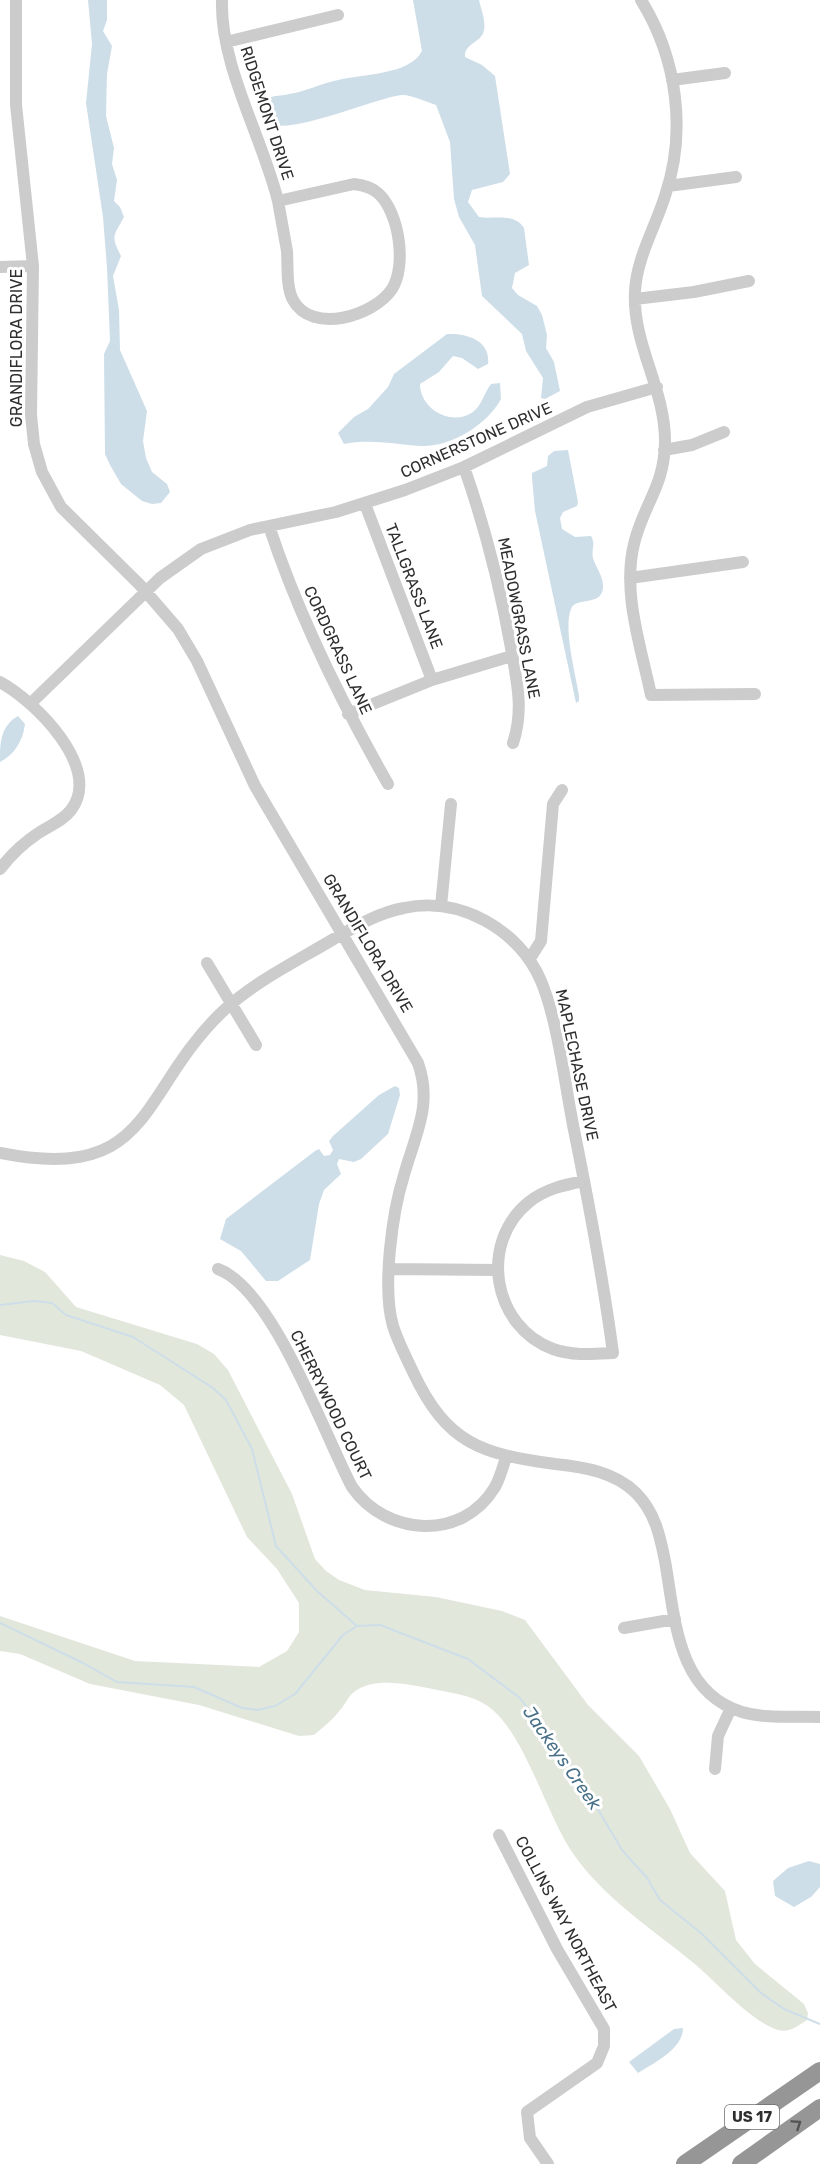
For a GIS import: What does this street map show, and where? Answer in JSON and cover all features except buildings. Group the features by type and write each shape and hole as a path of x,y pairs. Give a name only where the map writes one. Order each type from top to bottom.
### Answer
{"highway":[{"name":"US 17","path":"685,2164 820,2071"},
{"name":"US 17","path":"741,2164 820,2108"},
{"path":"703,2164 750,2118"}],"street":[{"name":"GRANDIFLORA DRIVE","path":"16,0 16,105 33,266 31,414 39,466 61,507 146,591 189,647 255,786 414,1055 424,1083 424,1117 400,1189 388,1304 394,1328 433,1409 450,1428 468,1441 506,1457 593,1470 618,1480 636,1493 649,1510 658,1531 681,1648 692,1673 708,1692 731,1708 753,1714 820,1717"},
{"name":"RIDGEMONT DRIVE","path":"222,0 226,42 236,78 266,158 278,201 290,289 294,302 304,312 318,319 334,318 367,309 387,295 398,275 399,249 392,218 380,195 369,187 354,184 278,201"},
{"path":"641,0 659,35 672,80 676,139 668,186 641,258 635,299 640,343 657,387 663,411 664,450 659,483 634,543 630,578 631,600 651,696 755,693"},
{"path":"226,42 338,15"},
{"path":"672,80 725,73"},
{"path":"668,186 736,177"},
{"path":"0,267 33,266"},
{"path":"635,299 686,294 749,281"},
{"name":"CORNERSTONE DRIVE","path":"30,704 146,591 175,566 201,549 231,536 365,504 464,467 587,407 657,387"},
{"path":"664,450 692,445 724,432"},
{"name":"MEADOWGRASS LANE","path":"464,467 494,562 512,656 520,710 513,743"},
{"name":"TALLGRASS LANE","path":"365,504 432,680"},
{"name":"CORDGRASS LANE","path":"269,526 299,610 348,714 388,784"},
{"path":"630,578 743,562"},
{"path":"348,714 432,680 512,656"},
{"path":"0,682 30,704 69,749 79,770 80,786 70,811 23,844 0,869"},
{"path":"529,960 541,941 553,804 562,790"},
{"path":"441,906 451,804"},
{"name":"MAPLECHASE DRIVE","path":"0,1153 32,1158 75,1159 99,1152 124,1138 141,1122 203,1033 232,1004 343,934 391,911 417,906 441,906 470,913 507,935 529,960 545,990 584,1181 613,1353 569,1353 556,1350 536,1340 518,1325 506,1307 497,1270"},
{"path":"207,963 256,1045"},
{"path":"390,1269 497,1270 503,1237 520,1210 552,1189 584,1181"},
{"name":"CHERRYWOOD COURT","path":"218,1269 237,1281 272,1326 291,1359 352,1487 363,1501 380,1515 418,1526 456,1521 475,1509 490,1493 501,1475 506,1457"},
{"path":"624,1628 675,1619"},
{"path":"716,1769 718,1736 731,1708"},
{"name":"COLLINS WAY NORTHEAST","path":"499,1835 557,1949 604,2029 604,2046 597,2063 526,2112 530,2138 548,2164"}],"shaded area":[{"path":"88,0 107,0 107,20 103,31 112,46 107,74 106,116 114,148 112,164 117,180 114,201 120,207 124,217 114,239 121,256 113,276 119,310 120,350 147,411 143,441 146,458 152,472 167,484 170,492 161,503 152,504 142,501 121,484 105,454 104,354 110,341 103,217 86,103 92,44"},
{"path":"413,0 479,0 484,19 484,30 480,38 467,49 465,57 482,65 495,76 510,174 503,182 472,190 468,202 479,217 509,218 520,223 524,228 529,265 515,273 512,288 518,295 537,306 542,315 547,335 546,348 554,362 560,391 545,399 541,398 543,378 526,351 522,334 482,296 475,245 459,217 454,199 450,142 436,105 401,95 297,124 282,126 271,124 266,105 271,97 295,93 338,80 385,72 407,65 416,59 422,51"},
{"path":"447,334 462,335 476,340 486,349 488,364 478,369 462,358 453,356 439,372 420,384 421,393 425,401 438,413 455,417 464,416 479,406 491,384 500,383 501,399 487,418 455,439 431,446 372,442 344,444 338,433 354,417 368,409 388,387 394,374"},
{"path":"568,450 578,502 577,506 563,512 560,518 562,529 575,537 591,536 593,558 603,584 598,597 578,603 571,609 568,628 579,696 579,701 576,703 535,511 532,478 532,473 547,466 548,456 554,451"},
{"path":"18,716 25,724 22,736 14,751 0,762 4,730"},
{"path":"395,1086 399,1088 400,1095 388,1134 361,1159 354,1162 339,1159 337,1164 341,1174 324,1190 319,1204 310,1260 278,1281 266,1281 241,1251 220,1239 226,1219 315,1151 319,1149 324,1156 330,1155 333,1150 329,1141 333,1136 379,1095"},
{"path":"0,1255 24,1261 45,1272 76,1307 197,1344 214,1354 228,1370 292,1494 315,1559 326,1571 339,1580 365,1590 436,1597 502,1611 525,1620 588,1705 639,1756 670,1809 690,1853 725,1891 736,1940 755,1964 804,2004 808,2013 807,2020 782,2031 757,2019 599,1885 562,1836 523,1752 511,1732 499,1716 474,1699 414,1686 393,1683 372,1684 352,1694 334,1717 314,1735 299,1736 199,1705 90,1684 20,1654 0,1651 0,1616 135,1661 259,1667 287,1651 299,1632 299,1603 277,1569 247,1537 184,1405 160,1385 81,1351 0,1335"},
{"path":"809,1861 820,1864 820,1887 811,1897 794,1907 775,1896 773,1881 788,1868"},
{"path":"683,2028 682,2036 673,2049 652,2065 638,2073 629,2062 674,2029"}],"waterway":[{"path":"0,1305 34,1301 52,1303 66,1315 133,1337 213,1388 226,1400 252,1449 276,1546 317,1591 357,1626"},
{"name":"Jackeys Creek","path":"0,1623 117,1682 194,1687 242,1708 258,1710 275,1706 295,1694 343,1635 357,1626 380,1625 468,1659 520,1698 577,1774 622,1850 647,1878 660,1900 702,1934 761,1993 784,2009 820,2024"}]}
